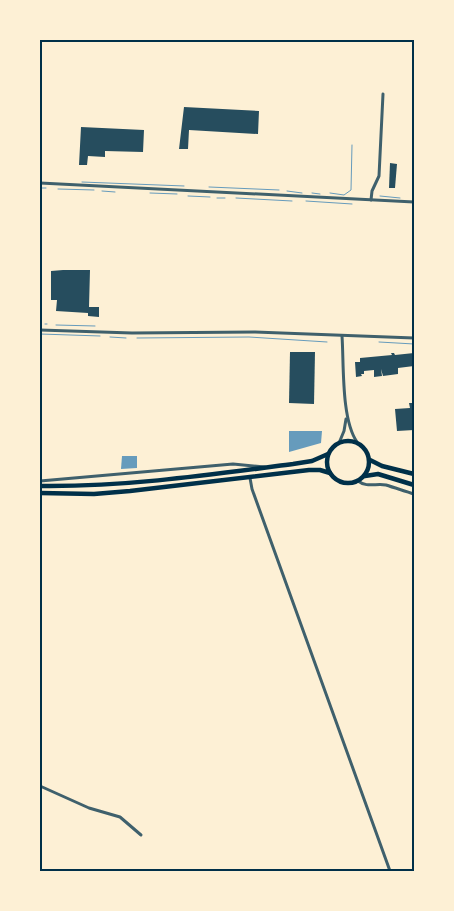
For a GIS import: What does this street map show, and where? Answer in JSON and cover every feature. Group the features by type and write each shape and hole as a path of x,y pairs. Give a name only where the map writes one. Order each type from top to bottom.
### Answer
{"main road":[{"path":"365,476 370,460 366,450 357,442 350,440 339,443 332,448 328,454 327,464 330,473 344,483 358,481 365,476 378,474 414,485"},
{"path":"40,486 120,485 312,461 328,454"},
{"path":"370,460 382,466 414,474"},
{"path":"40,493 121,492 309,470 320,470 330,473"}],"street":[{"path":"371,200 372,191 379,176 383,94"},
{"path":"40,182 414,202"},
{"path":"40,330 132,333 255,332 414,338"},
{"path":"342,336 347,416 351,432 357,442"},
{"path":"339,443 347,416"},
{"path":"40,481 233,464 271,467"},
{"path":"250,478 252,489 390,871"},
{"path":"358,481 369,486 383,485 414,494"},
{"path":"40,786 89,808 120,818 141,835"}],"water":[{"path":"289,431 322,431 321,443 289,452"},
{"path":"122,456 137,456 137,468 121,469"}],"building":[{"path":"184,107 259,111 258,134 189,130 188,149 179,149"},
{"path":"81,127 144,130 143,152 105,151 105,157 88,156 87,165 79,165"},
{"path":"390,163 397,164 395,188 389,188"},
{"path":"90,270 89,307 99,307 99,317 88,316 88,313 56,311 57,300 51,300 51,271"},
{"path":"290,352 315,352 314,404 289,403"},
{"path":"391,353 395,355 414,353 414,366 398,368 398,374 383,376 381,369 382,376 374,377 374,370 364,371 364,374 361,374 362,376 356,377 355,362 360,362 360,358 392,355"},
{"path":"409,403 414,403 414,430 397,431 395,409 410,408"}],"waterway":[{"path":"330,193 344,195 351,190 352,145"},
{"path":"82,182 184,186"},
{"path":"209,187 279,190"},
{"path":"40,188 46,188"},
{"path":"58,189 94,190"},
{"path":"102,191 115,192"},
{"path":"287,191 302,193"},
{"path":"150,193 177,194"},
{"path":"312,193 320,194"},
{"path":"188,196 210,197"},
{"path":"380,196 400,198"},
{"path":"217,198 225,198"},
{"path":"236,198 292,201"},
{"path":"306,201 352,204"},
{"path":"56,325 95,326"},
{"path":"40,334 100,336"},
{"path":"110,337 126,338"},
{"path":"137,338 249,337 327,342"},
{"path":"379,342 414,344"}]}
